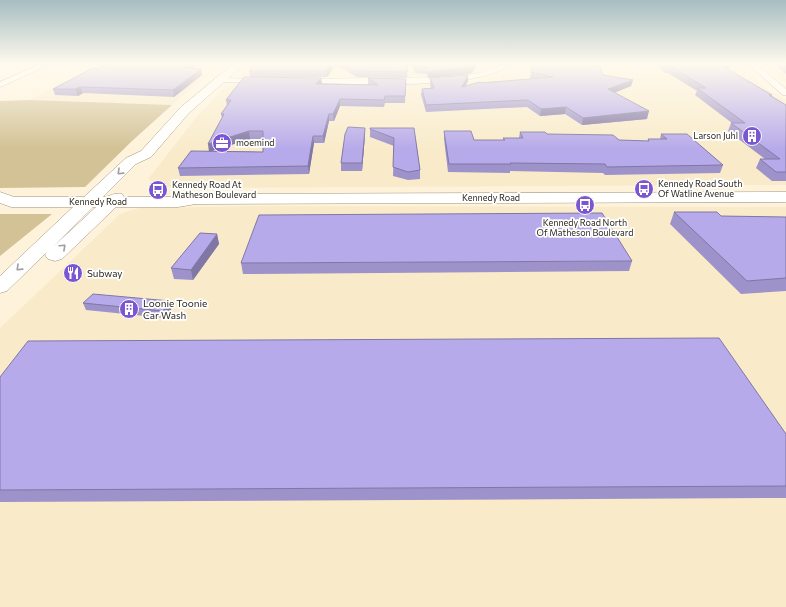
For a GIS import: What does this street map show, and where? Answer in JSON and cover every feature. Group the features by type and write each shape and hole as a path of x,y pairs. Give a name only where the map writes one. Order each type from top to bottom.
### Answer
{"street":[{"path":"0,296 22,286 112,194 131,161 146,154 185,110 204,92"},
{"path":"0,287 151,160 146,154"},
{"name":"Kennedy Road","path":"0,197 11,202 112,194 178,202 196,199 786,197"}],"shaded area":[{"path":"45,92 187,92 172,105 30,100"},
{"path":"220,92 773,92 786,100 786,185 178,188 160,186 148,179 199,114"},
{"path":"30,100 172,105 132,141 85,187 0,188 0,101"},
{"path":"256,206 786,207 786,607 0,607 0,328 120,214 139,208"},
{"path":"0,214 52,214 0,256"}],"building":[{"path":"232,92 405,92 405,96 385,96 384,100 340,99 333,114 329,114 323,136 313,136 308,166 178,168 191,151 263,152 263,131 249,131 208,144 224,114 221,114 231,100 226,100"},
{"path":"423,92 614,92 649,111 583,118 566,107 541,109 528,100 426,105"},
{"path":"703,92 767,92 772,95 769,95 786,105 786,172 776,172 760,159 780,159 731,123 745,123"},
{"path":"348,127 365,128 362,163 341,163 345,134"},
{"path":"370,128 414,128 420,170 408,172 393,167 394,138"},
{"path":"444,131 471,131 474,140 505,140 503,138 523,138 520,132 613,135 619,140 649,141 648,139 667,139 661,134 687,134 723,165 607,167 605,164 449,164"},
{"path":"674,212 717,212 721,216 786,217 786,278 747,281"},
{"path":"602,213 632,261 241,263 259,215"},
{"path":"200,233 217,234 191,270 171,268"},
{"path":"93,294 170,301 163,311 83,303"},
{"path":"719,338 786,434 786,486 0,490 0,377 28,341"}],"place":[{"name":"Larson Juhl","path":"752,136"},
{"name":"moemind","path":"222,143"},
{"name":"Kennedy Road South Of Watline Avenue","path":"644,189"},
{"name":"Kennedy Road At Matheson Boulevard","path":"158,190"},
{"name":"Kennedy Road North Of Matheson Boulevard","path":"585,205"},
{"name":"Subway","path":"73,273"},
{"name":"Loonie Toonie Car Wash","path":"129,309"}]}
